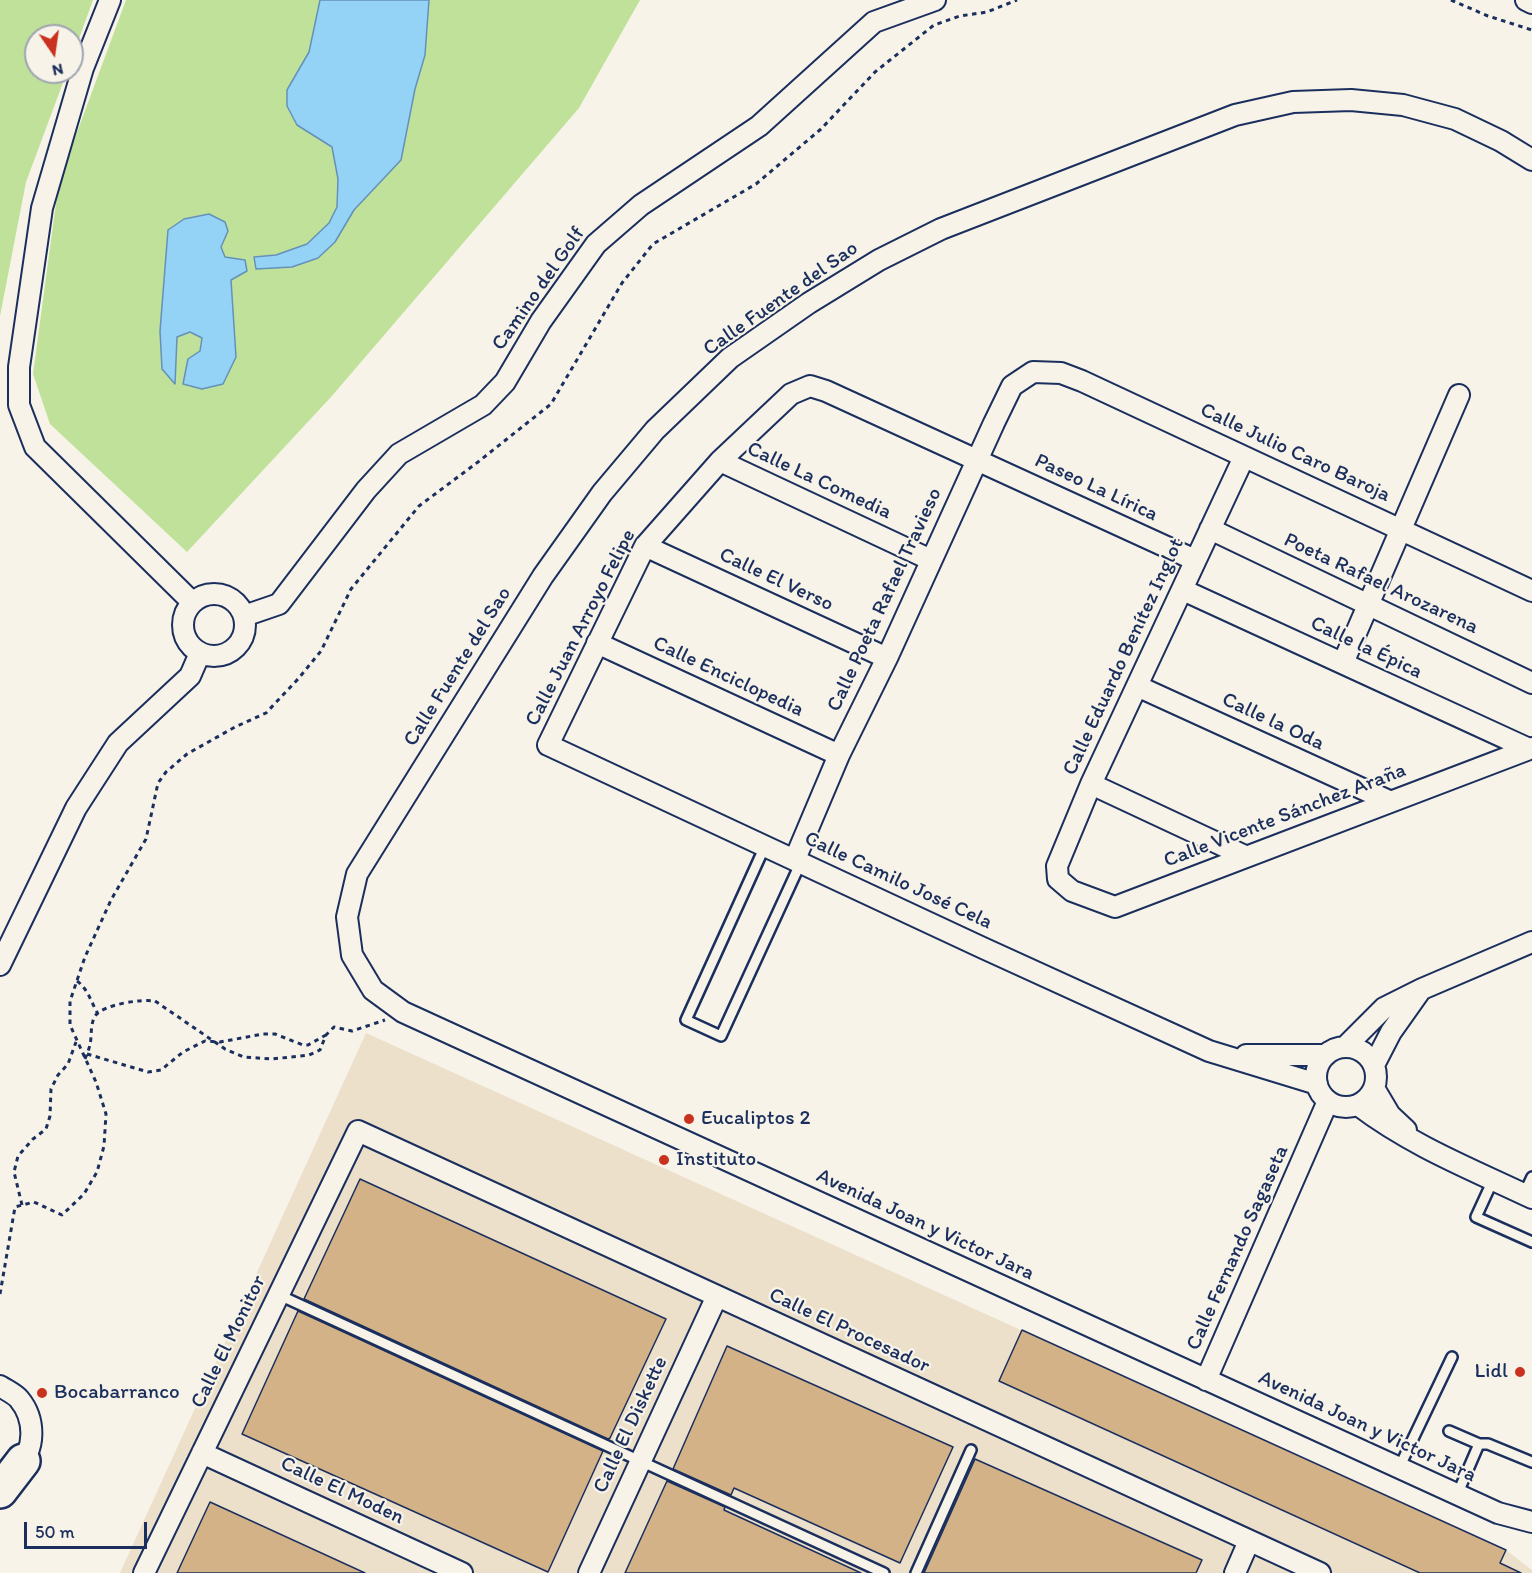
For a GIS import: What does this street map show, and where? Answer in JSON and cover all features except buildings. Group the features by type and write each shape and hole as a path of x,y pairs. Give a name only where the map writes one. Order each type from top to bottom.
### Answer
{"highway":[{"path":"0,1491 11,1467"}],"street":[{"path":"110,0 83,68 42,208 19,367 19,405 35,447 192,602"},
{"name":"Camino del Golf","path":"244,616 279,604 366,490 399,454 483,405 505,382 540,321 596,244 641,206 759,126 874,22 935,0"},
{"path":"1526,0 1532,3"},
{"name":"Calle Fuente del Sao","path":"352,955 347,917 357,873 543,576 602,493 655,430 730,358 809,303 879,260 941,229 1235,115 1293,102 1351,100 1403,105 1455,119 1501,141 1532,160"},
{"name":"Calle Julio Caro Baroja","path":"1033,372 1060,373 1082,381 1532,591"},
{"name":"Calle Poeta Rafael Travieso","path":"798,861 839,755 887,658 1012,386 1033,372"},
{"name":"Calle Juan Arroyo Felipe","path":"548,745 645,546 720,461 791,394 810,386 977,459"},
{"path":"1343,663 1460,395"},
{"name":"Calle Eduardo Benítez Inglot","path":"1058,879 1057,866 1091,784 1245,458"},
{"name":"Paseo La Lírica","path":"977,459 1195,560"},
{"name":"Calle La Comedia","path":"720,461 931,560"},
{"name":"Poeta Rafael Arozarena","path":"1210,529 1532,682"},
{"name":"Calle El Verso","path":"645,546 887,658"},
{"name":"Calle la Épica","path":"1183,590 1531,748"},
{"path":"216,594 228,597 238,605 244,616 246,626 238,645 230,652 220,656 200,653 190,646 184,636 182,624 185,612 192,602 203,596 216,594"},
{"name":"Calle Enciclopedia","path":"597,643 839,755"},
{"path":"0,965 82,798 118,743 190,676 200,653"},
{"name":"Calle la Oda","path":"1137,686 1389,801"},
{"name":"Calle Camilo José Cela","path":"548,745 993,953 1209,1051 1317,1084"},
{"name":"Calle Vicente Sánchez Araña","path":"1058,879 1072,891 1115,907 1531,748"},
{"path":"1091,784 1245,856"},
{"path":"1345,1047 1384,1008 1422,989 1532,942"},
{"name":"Avenida Joan y Victor Jara","path":"352,955 373,990 403,1012 1498,1514"},
{"path":"1374,1065 1391,1032 1422,989"},
{"path":"1352,1106 1370,1095 1374,1088 1376,1073 1374,1065 1363,1052 1345,1047 1335,1049 1326,1055 1318,1068 1317,1084 1328,1101 1352,1106 1425,1149 1493,1180 1529,1189"},
{"name":"Calle Camilo José Cela","path":"1228,1055 1326,1055"},
{"path":"1374,1088 1390,1115 1425,1149"},
{"name":"Calle Fernando Sagaseta","path":"1206,1380 1328,1101"},
{"name":"Calle Fernando Sagaseta","path":"1313,1136 1352,1106"},
{"name":"Calle El Monitor","path":"144,1573 358,1131"},
{"name":"Calle El Procesador","path":"358,1131 1320,1573"},
{"name":"Calle El Diskette","path":"589,1573 717,1296"},
{"path":"0,1376 19,1398 29,1415 32,1437 11,1467"},
{"path":"0,1386 19,1398"},
{"name":"Calle El Moden","path":"202,1453 462,1573"},
{"path":"1498,1514 1532,1522"},
{"path":"1498,1514 1532,1537"},
{"path":"1234,1573 1249,1541"}],"lane":[{"path":"765,846 686,1020 721,1036 798,861"},
{"path":"1493,1180 1476,1217 1532,1242"},
{"path":"279,1295 884,1573"},
{"path":"1399,1468 1452,1357"},
{"path":"1449,1431 1532,1462"},
{"path":"1457,1495 1479,1444"},
{"path":"916,1573 971,1450"}],"path":[{"path":"0,1294 15,1207 34,1202 62,1215 84,1194 97,1172 104,1146 106,1114 86,1056 70,1024 70,1001 111,900 146,839 158,783 166,772 187,754 235,727 266,713 298,680 321,651 351,589 418,506 551,404 622,283 653,244 756,184 821,129 875,72 934,25 960,16 987,12 1017,0"},
{"path":"1451,0 1488,16 1532,30"},
{"path":"77,981 87,991 98,1014"},
{"path":"86,1056 91,1043 91,1029 98,1014 105,1009 144,999 155,1001 225,1049 244,1057 309,1055 320,1050 326,1035"},
{"path":"86,1056 148,1072 161,1070 194,1045 205,1041 214,1042 275,1034 308,1045 334,1028 340,1027 352,1031 403,1012"},
{"path":"22,1205 14,1172 18,1156 33,1139 46,1129 50,1116 51,1089 58,1075 68,1064 77,1040"}],"shaded area":[{"path":"366,1033 1506,1550 1532,1570 1532,1573 120,1573"}],"green space":[{"path":"0,0 93,0 84,25 24,24 24,84 63,84 26,182 0,316"},
{"path":"126,0 640,0 579,108 331,397 187,552 50,424 33,374 59,181"}],"water":[{"path":"320,0 429,0 425,55 415,89 401,160 354,210 335,242 318,258 292,267 256,269 254,257 276,255 307,244 329,223 337,207 338,179 332,147 297,125 287,106 287,90 309,52"},
{"path":"209,214 225,222 228,231 221,247 225,257 245,260 247,271 231,280 236,357 223,384 202,389 183,384 188,359 200,351 202,338 190,332 177,337 175,384 162,369 160,331 168,230 184,219"}],"place":[{"name":"Eucaliptos 2","path":"689,1119"},
{"name":"Instituto","path":"664,1160"},
{"name":"Lidl","path":"1520,1372"},
{"name":"Bocabarranco","path":"42,1393"}]}
